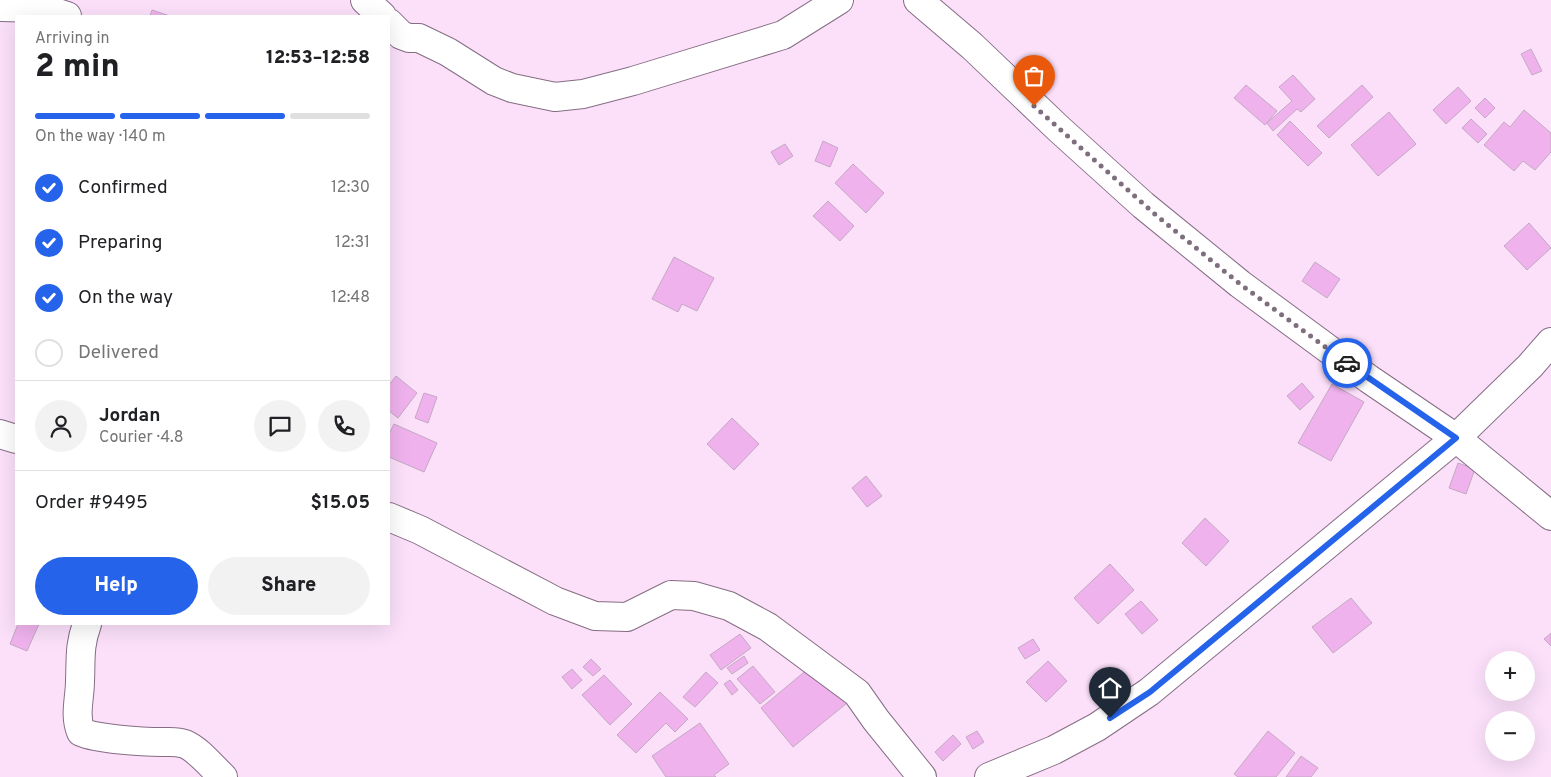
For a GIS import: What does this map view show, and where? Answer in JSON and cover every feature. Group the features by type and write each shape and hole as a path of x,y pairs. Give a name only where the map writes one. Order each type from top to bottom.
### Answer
{"street":[{"path":"365,0 381,15"},
{"path":"390,24 401,35 409,38 419,38 448,52 494,81 512,88 555,97 583,94 634,81 783,35 839,0"},
{"path":"918,0 972,46 1059,129 1143,205 1240,284 1369,379 1456,438 1551,516"},
{"path":"0,7 42,8 64,15"},
{"path":"989,777 1054,750 1097,727 1150,692 1456,438 1530,366 1551,342"},
{"path":"0,434 15,439"},
{"path":"390,517 420,530 555,602 595,616 627,617 671,595 694,596 729,606 768,626 857,693 922,777"},
{"path":"87,625 80,648 78,724 81,732 96,736 162,742 175,741 191,747 223,777"}],"building":[{"path":"152,10 167,15 150,15"},
{"path":"1531,49 1542,71 1532,75 1521,54"},
{"path":"1293,75 1315,99 1301,112 1297,109 1273,131 1267,123 1292,101 1279,87"},
{"path":"1246,85 1277,111 1265,125 1234,98"},
{"path":"1362,85 1373,97 1329,138 1317,126"},
{"path":"1458,87 1471,101 1446,124 1433,110"},
{"path":"1485,98 1495,108 1485,118 1475,108"},
{"path":"1524,110 1551,133 1551,152 1535,170 1523,161 1514,171 1484,145 1504,122 1510,127"},
{"path":"1389,112 1416,144 1378,176 1351,145"},
{"path":"1471,119 1487,134 1478,143 1462,128"},
{"path":"1290,121 1322,153 1308,166 1277,135"},
{"path":"823,141 838,148 830,167 815,161"},
{"path":"785,144 793,156 779,165 771,152"},
{"path":"853,164 884,193 866,213 835,183"},
{"path":"828,201 854,226 840,241 813,216"},
{"path":"1529,223 1551,248 1527,270 1504,246"},
{"path":"674,257 714,278 697,311 682,304 678,312 652,299"},
{"path":"1315,262 1340,279 1327,298 1302,281"},
{"path":"396,376 417,393 398,418 390,412 390,384"},
{"path":"1302,383 1314,397 1300,410 1287,396"},
{"path":"1332,384 1364,402 1331,461 1298,443"},
{"path":"424,393 437,397 428,423 415,418"},
{"path":"732,418 759,444 734,470 707,444"},
{"path":"394,424 437,443 424,472 390,457 390,432"},
{"path":"1458,463 1475,469 1466,494 1449,488"},
{"path":"866,476 882,496 867,507 852,488"},
{"path":"1205,518 1229,541 1206,566 1182,543"},
{"path":"1110,564 1134,590 1098,624 1074,598"},
{"path":"1351,598 1372,623 1333,653 1312,627"},
{"path":"1141,601 1158,620 1142,634 1125,614"},
{"path":"18,625 39,625 27,651 10,644"},
{"path":"1551,633 1551,646 1544,639"},
{"path":"740,634 751,648 721,670 710,655"},
{"path":"1033,639 1040,650 1025,659 1018,648"},
{"path":"744,656 748,663 732,674 727,668"},
{"path":"591,659 601,669 593,676 583,667"},
{"path":"1048,661 1067,681 1046,702 1026,682"},
{"path":"815,663 847,703 793,747 761,708"},
{"path":"753,666 775,692 760,704 737,679"},
{"path":"572,669 582,680 572,689 562,677"},
{"path":"706,672 718,683 695,707 683,697"},
{"path":"604,675 632,704 610,725 582,695"},
{"path":"730,680 738,690 732,695 724,684"},
{"path":"660,692 688,719 675,732 666,723 636,753 617,735"},
{"path":"700,723 729,764 714,775 716,777 666,777 652,756"},
{"path":"977,731 984,742 973,749 966,737"},
{"path":"1268,731 1295,753 1276,777 1238,777 1234,774"},
{"path":"953,735 961,744 943,761 935,752"},
{"path":"1301,756 1318,768 1311,777 1286,777"}],"way so far":[{"path":"1034,106 1143,205 1240,284 1347,363"}],"route":[{"path":"1110,718 1150,692 1456,438 1347,363"}]}
